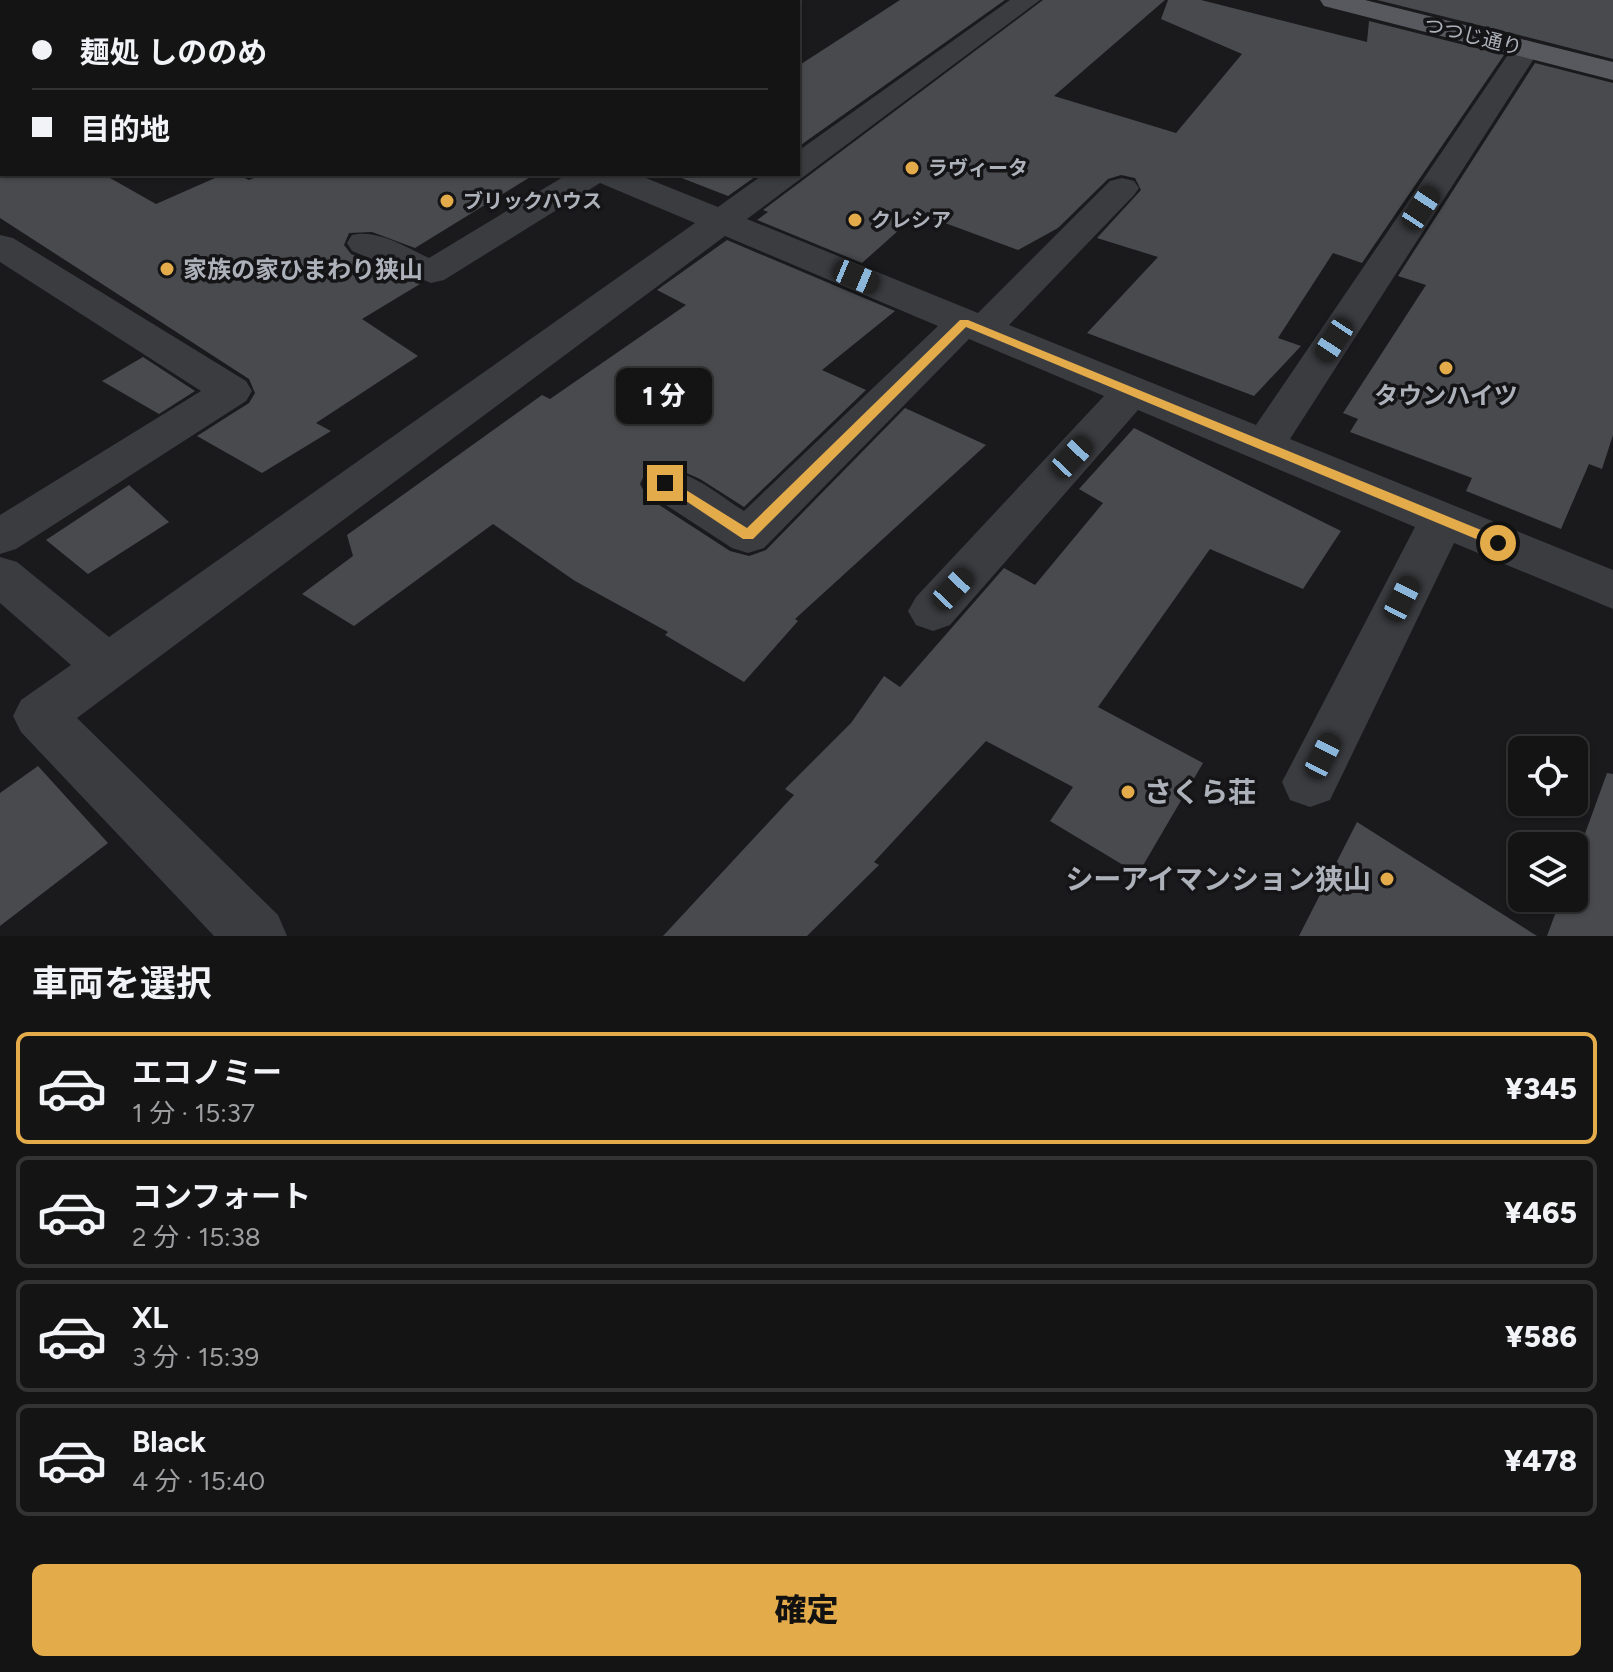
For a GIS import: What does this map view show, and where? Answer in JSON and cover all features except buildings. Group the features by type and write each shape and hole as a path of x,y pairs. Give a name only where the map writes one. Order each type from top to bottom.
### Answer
{"main road":[{"name":"つつじ通り","path":"1333,0 1613,71"}],"street":[{"path":"800,165 1027,0"},
{"path":"1264,446 1526,49"},
{"path":"365,243 431,272 588,176"},
{"path":"612,176 1442,520 1612,587"},
{"path":"256,936 40,716 783,176"},
{"path":"665,483 748,536 1122,188"},
{"path":"0,246 231,391 0,537"},
{"path":"933,611 1132,391"},
{"path":"1310,782 1442,520"},
{"path":"0,575 108,666"}],"place":[{"name":"ラヴィータ","path":"912,168"},
{"name":"ブリックハウス","path":"447,201"},
{"name":"クレシア","path":"855,220"},
{"name":"家族の家ひまわり狭山","path":"167,269"},
{"name":"タウンハイツ","path":"1446,368"},
{"name":"さくら荘","path":"1128,792"},
{"name":"シーアイマンション狭山","path":"1387,879"}],"route":[{"path":"665,483 748,536 964,322 1498,543"}]}
